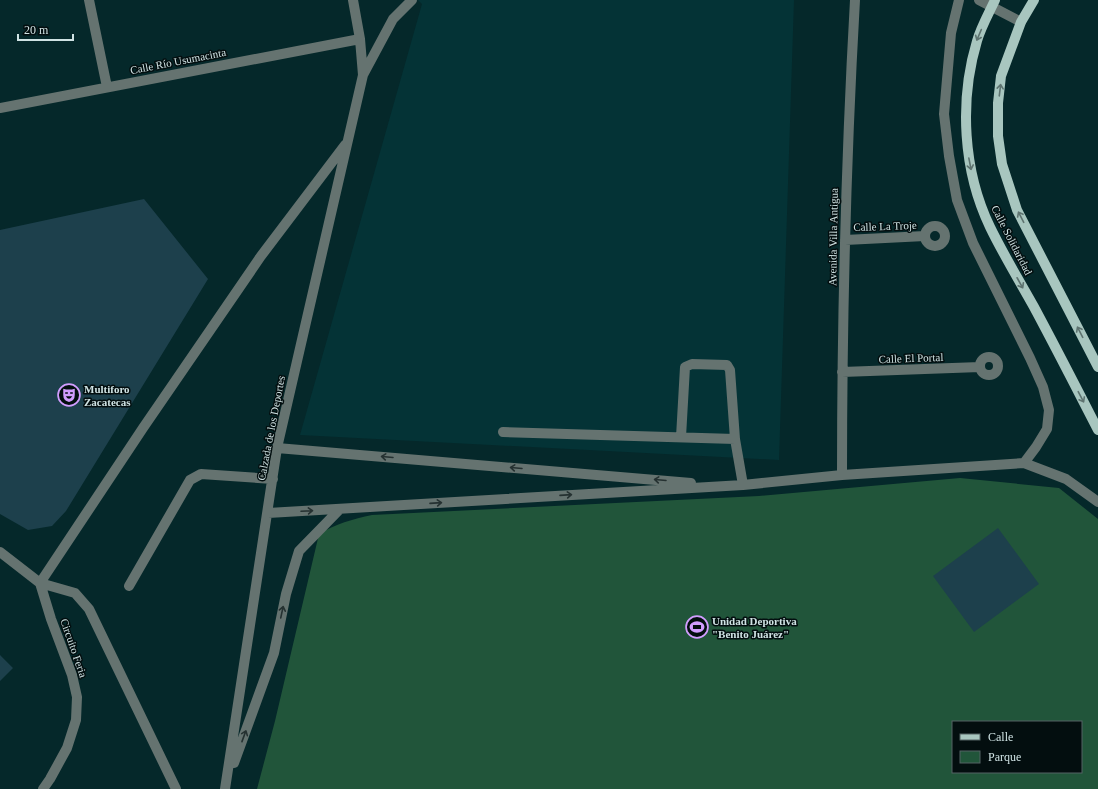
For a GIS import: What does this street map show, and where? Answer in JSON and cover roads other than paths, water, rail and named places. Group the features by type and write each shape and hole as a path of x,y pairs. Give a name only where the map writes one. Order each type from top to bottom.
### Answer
{"main road":[{"name":"Calle Solidaridad","path":"1034,0 1021,22 1001,76 998,103 998,136 1002,164 1017,210 1098,367"},
{"name":"Calle Solidaridad","path":"994,3 977,41 969,81 966,113 966,144 973,181 990,227 1034,307 1098,430"}],"street":[{"path":"89,0 107,87"},
{"path":"353,0 360,39 363,75"},
{"path":"363,75 393,19 412,0"},
{"name":"Avenida Villa Antigua","path":"842,475 842,372 845,240 849,106 855,0"},
{"path":"959,0 951,33 944,114 949,156 957,200 973,243 1040,380 1050,410 1047,429 1024,463"},
{"path":"979,0 994,3 1021,22"},
{"name":"Calle Río Usumacinta","path":"0,108 360,39"},
{"name":"Calzada de los Deportes","path":"225,787 277,448 363,75"},
{"path":"40,583 143,428 257,262 348,142"},
{"name":"Calle La Troje","path":"845,240 925,236"},
{"path":"681,437 685,367 692,364 727,365 730,370 735,439 743,485"},
{"name":"Calle El Portal","path":"842,372 980,367"},
{"path":"503,432 735,439"},
{"path":"277,448 727,486"},
{"path":"268,513 743,485 842,475 1024,463 1066,479 1098,502"},
{"path":"129,586 190,480 201,474 273,478"},
{"path":"225,787 274,653 286,594 299,550 340,509"},
{"path":"0,552 40,583 75,593 89,609 176,789"},
{"name":"Circuito Feria","path":"40,583 51,619 72,675 77,697 76,720 67,748 43,789"}],"place":[{"name":"Multiforo Zacatecas","path":"69,395"},
{"name":"Unidad Deportiva \"Benito Juárez\"","path":"697,627"}]}
